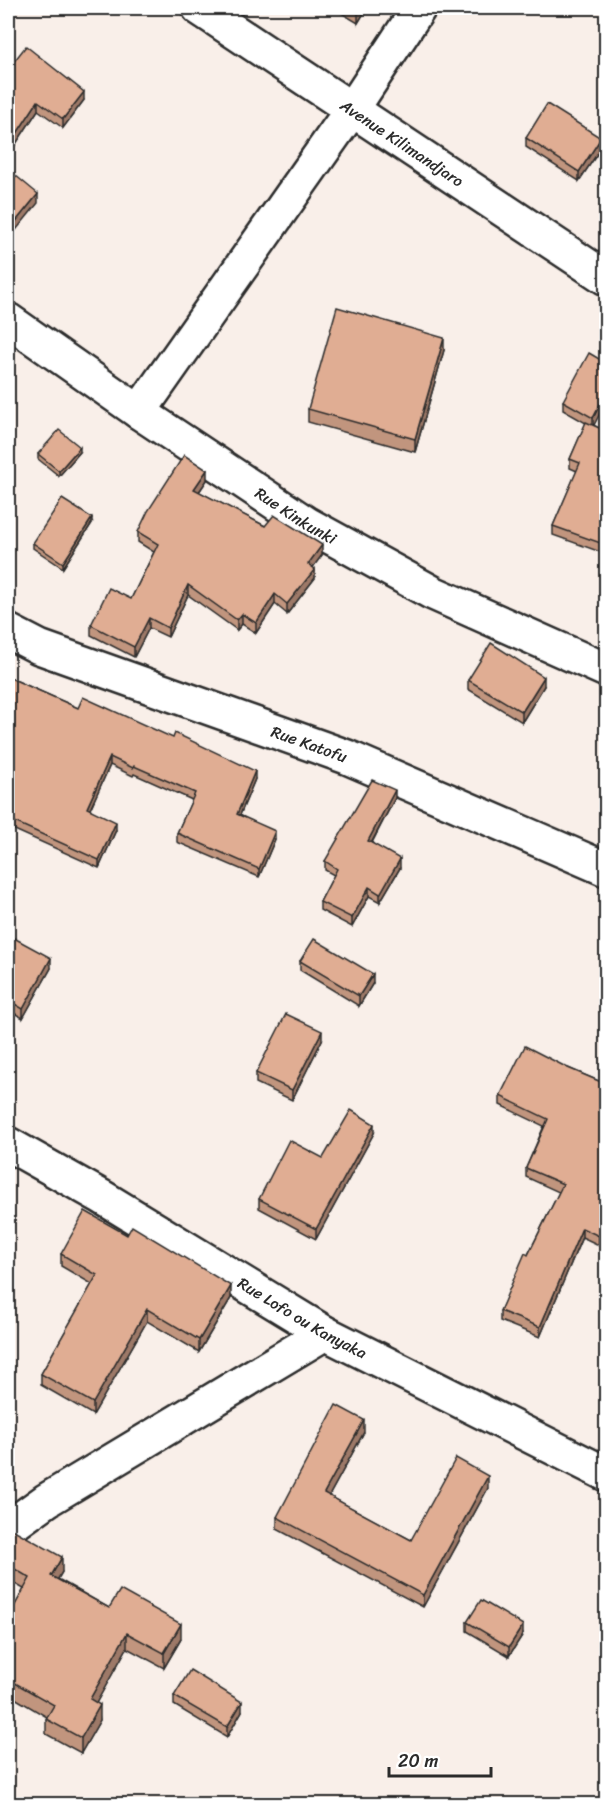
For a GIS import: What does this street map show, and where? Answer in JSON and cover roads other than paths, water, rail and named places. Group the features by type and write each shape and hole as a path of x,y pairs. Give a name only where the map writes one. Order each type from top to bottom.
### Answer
{"street":[{"name":"Avenue Kilimandjaro","path":"199,8 353,108 606,278"},
{"path":"139,412 353,108 419,8"},
{"name":"Rue Kinkunki","path":"8,320 139,412 307,524 433,593 606,670"},
{"name":"Rue Katofu","path":"8,631 39,647 347,757 606,869"},
{"name":"Rue Lofo ou Kanyaka","path":"8,1144 102,1197 325,1333 606,1474"},
{"path":"8,1528 47,1500 325,1333"}]}
